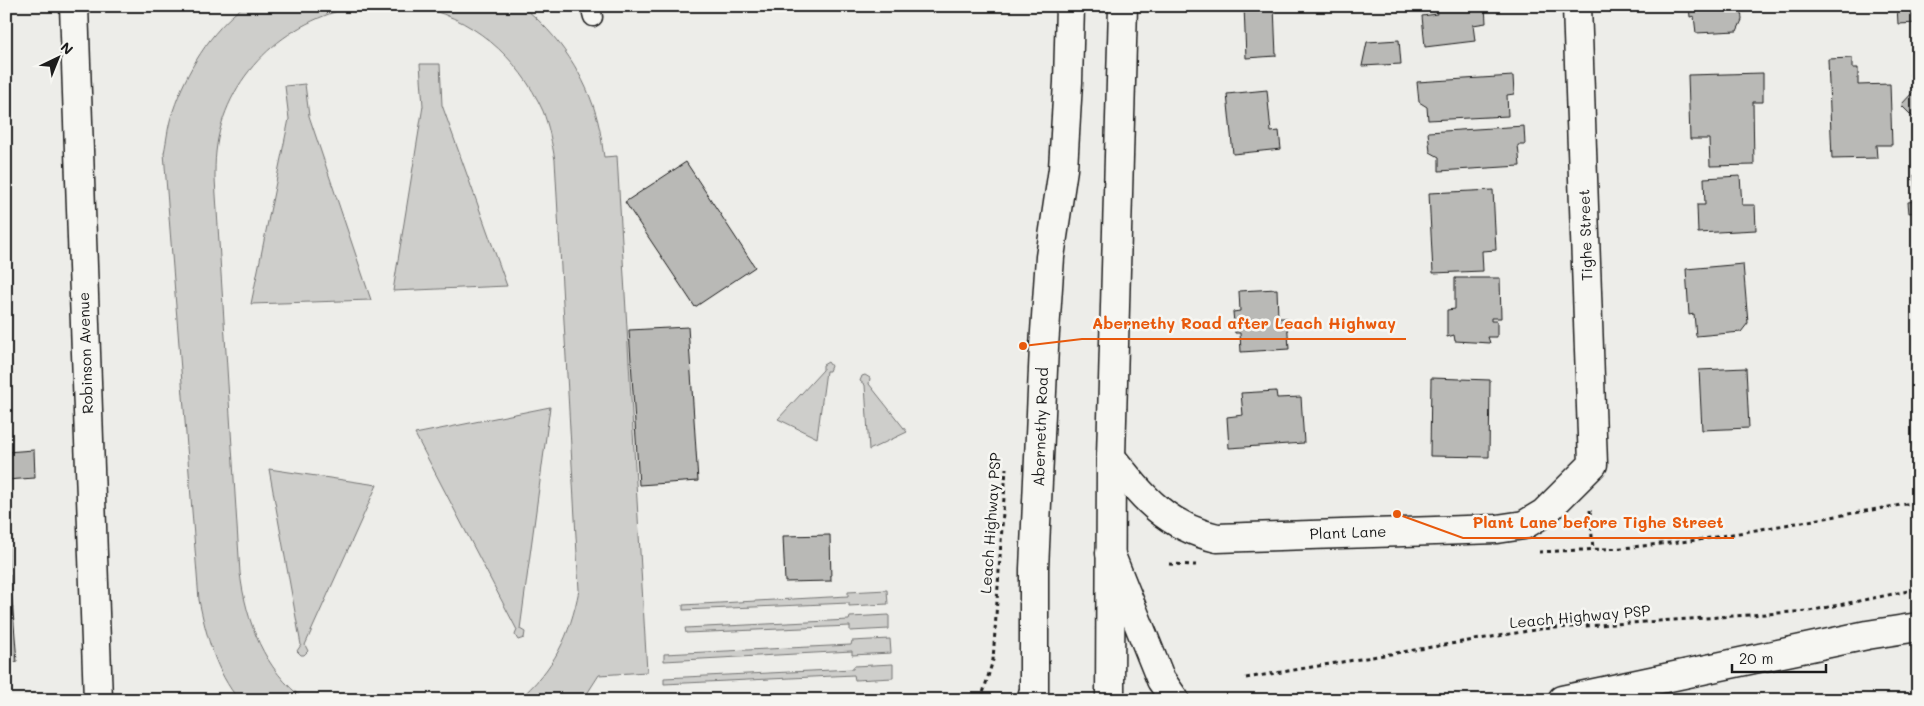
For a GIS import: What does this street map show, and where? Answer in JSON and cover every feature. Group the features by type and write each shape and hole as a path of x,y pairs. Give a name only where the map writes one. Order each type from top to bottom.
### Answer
{"main road":[{"name":"Robinson Avenue","path":"74,6 98,700"},
{"name":"Abernethy Road","path":"1033,698 1034,569 1044,347 1050,257 1063,169 1070,6"},
{"path":"1110,700 1110,554 1123,6"},
{"name":"Tighe Street","path":"1577,6 1593,464"},
{"name":"Plant Lane","path":"1112,457 1141,494 1176,524 1198,534 1216,538 1497,529 1524,525 1544,514 1593,464"},
{"path":"1110,554 1161,680 1174,700"},
{"path":"1562,700 1918,626"}],"path":[{"name":"Leach Highway PSP","path":"981,700 993,660 1006,464"},
{"name":"Leach Highway PSP","path":"1246,678 1540,629 1810,611 1918,589"}],"shaded area":[{"path":"244,6 358,6 331,13 306,24 283,38 263,56 245,76 231,99 221,124 216,155 215,179 240,573 247,609 259,643 278,674 305,700 239,700 224,677 213,653 199,600 164,153 171,116 192,67 220,27"},
{"path":"411,6 522,6 548,30 579,73 593,105 599,126 604,157 617,156 647,672 599,675 583,700 518,700 531,688 559,651 571,622 579,590 555,160 549,129 543,111 521,73 491,42 454,18"},
{"path":"420,64 440,64 442,105 507,286 393,291 423,106"},
{"path":"305,84 309,116 371,300 251,304 289,119 285,86"},
{"path":"828,362 831,366 829,371 826,371 817,438 778,419 823,370 823,365"},
{"path":"865,375 870,378 869,384 907,432 869,450 865,385 860,381 862,376"},
{"path":"550,407 520,629 525,632 524,638 518,640 515,635 517,630 415,434"},
{"path":"269,469 377,485 305,645 308,651 304,655 297,651 301,645"},
{"path":"887,590 888,604 849,606 849,603 683,610 683,605 848,596 848,592"},
{"path":"889,615 889,629 850,631 850,626 686,633 685,628 849,620 850,617"},
{"path":"890,639 891,653 852,655 852,651 664,661 664,654 851,645 852,641"},
{"path":"893,664 893,678 855,680 854,675 664,684 664,678 853,669 854,666"}],"building":[{"path":"1244,6 1274,6 1276,56 1246,58"},
{"path":"1436,6 1485,6 1486,23 1473,25 1475,41 1425,47 1422,16 1437,14"},
{"path":"1689,6 1741,6 1742,20 1737,31 1696,33 1694,16 1690,17"},
{"path":"1897,6 1918,6 1918,23 1898,24"},
{"path":"1399,40 1401,64 1362,66 1367,42"},
{"path":"1852,58 1852,68 1858,68 1858,85 1890,84 1892,145 1876,145 1877,158 1832,159 1828,59"},
{"path":"1763,73 1763,102 1753,102 1754,165 1710,166 1709,139 1690,139 1688,75"},
{"path":"1918,73 1918,117 1914,118 1901,105 1913,92 1910,74"},
{"path":"1513,76 1514,94 1507,95 1508,116 1428,120 1427,107 1419,102 1417,82"},
{"path":"1267,90 1271,132 1279,131 1281,149 1233,154 1227,94"},
{"path":"1524,126 1525,145 1518,145 1520,166 1439,171 1439,157 1430,152 1428,132"},
{"path":"686,162 755,267 695,307 625,202"},
{"path":"1914,175 1918,175 1918,233 1916,212 1909,213 1908,202 1916,201"},
{"path":"1740,176 1742,205 1755,205 1756,230 1698,233 1697,205 1705,205 1704,178"},
{"path":"1493,190 1496,250 1482,251 1483,271 1433,273 1429,193"},
{"path":"1743,264 1748,323 1741,332 1696,336 1694,314 1689,315 1686,269"},
{"path":"1455,278 1500,278 1501,318 1491,318 1491,321 1497,321 1497,337 1488,337 1490,343 1455,341 1454,335 1447,337 1447,310 1455,309"},
{"path":"1277,289 1278,318 1287,318 1289,349 1241,352 1240,333 1235,333 1233,312 1240,311 1239,291"},
{"path":"688,327 698,481 639,485 629,330"},
{"path":"1746,368 1749,428 1702,430 1699,370"},
{"path":"1431,378 1490,380 1489,457 1430,456"},
{"path":"1276,391 1277,398 1301,397 1304,443 1229,448 1227,417 1243,415 1241,393"},
{"path":"34,450 35,478 6,480 6,452"},
{"path":"6,514 8,514 9,571 6,571"},
{"path":"830,535 831,581 785,582 783,536"},
{"path":"6,574 10,574 17,662 6,662"}],"place":[{"name":"Abernethy Road after Leach Highway","path":"1023,346"},
{"name":"Plant Lane before Tighe Street","path":"1397,514"}]}
